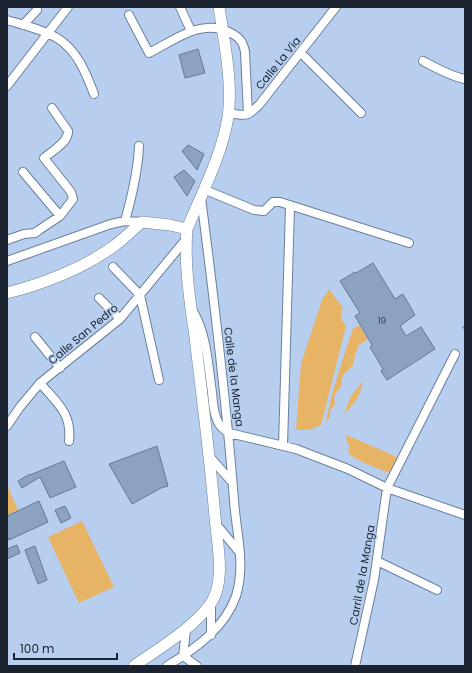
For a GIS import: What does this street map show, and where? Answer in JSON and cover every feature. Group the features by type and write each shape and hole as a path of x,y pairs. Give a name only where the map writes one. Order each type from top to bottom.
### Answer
{"main road":[{"path":"134,666 186,630 211,603 216,591 220,571 209,456 191,308 187,234 202,192 223,142 228,113 229,85 219,7"},
{"path":"7,293 52,278 87,264 114,246 142,222 170,225 187,234"}],"street":[{"path":"7,86 68,7"},
{"path":"180,7 191,31"},
{"name":"Calle La Vía","path":"248,114 259,105 336,7"},
{"path":"23,25 37,10"},
{"path":"129,15 149,54 191,31 203,27 222,28 240,39 245,52 248,114 244,116 228,113"},
{"path":"7,20 48,34 64,43 76,56 88,77 94,94"},
{"path":"301,53 361,113"},
{"path":"423,61 452,76 465,79"},
{"path":"7,240 24,234 35,233 60,216 70,204 73,196 44,158 64,141 68,134 68,131 52,108"},
{"path":"125,221 135,182 139,146"},
{"path":"23,172 60,216"},
{"path":"202,192 254,210 264,211 273,202 280,202 290,207 409,243"},
{"name":"Calle de la Manga","path":"202,192 229,433 296,449 348,469 387,488 465,515"},
{"path":"283,446 290,207"},
{"path":"7,261 111,224 125,221 142,222"},
{"name":"Calle San Pedro","path":"7,426 20,407 40,383 120,319 187,234"},
{"path":"113,266 140,295 159,380"},
{"path":"100,298 120,319"},
{"path":"168,666 184,656 211,635 220,624 231,608 236,596 241,572 232,482 229,433 223,429 216,416 206,348 201,326 191,308"},
{"path":"35,337 60,368"},
{"name":"Carril de la Manga","path":"355,666 374,580 387,488 455,354"},
{"path":"40,383 68,420 70,441"},
{"path":"209,456 232,482"},
{"path":"216,524 240,553"},
{"path":"377,561 437,590"},
{"path":"211,603 211,635"},
{"path":"184,656 186,630"},
{"path":"184,656 197,666"}],"shaded area":[{"path":"329,289 343,308 341,317 346,326 321,425 309,430 296,430 301,364 322,300"},
{"path":"359,325 368,339 359,345 353,365 343,375 341,386 334,396 335,404 331,409 329,419 326,421 332,394 345,352 353,329"},
{"path":"363,381 361,391 351,407 344,414 351,396"},
{"path":"347,435 399,458 392,474 364,463 350,455 348,450 350,446 346,440"},
{"path":"7,485 18,510 7,515"},
{"path":"82,521 114,587 79,603 48,537"}],"building":[{"path":"198,49 205,73 185,78 179,55"},
{"path":"188,145 204,154 197,170 182,151"},
{"path":"184,170 195,181 187,196 174,177"},
{"path":"373,263 395,299 403,294 415,315 400,326 406,336 421,327 435,349 387,380 381,371 383,369 370,347 372,345 355,316 360,313 340,281"},
{"path":"157,446 168,486 161,488 132,504 109,464"},
{"path":"64,461 76,487 50,498 40,477 22,488 18,481 30,474"},
{"path":"39,501 48,522 9,540 7,535 7,516"},
{"path":"65,506 71,518 61,523 55,510"},
{"path":"17,545 20,553 7,559 7,549"},
{"path":"35,546 47,580 38,584 25,550"}]}
